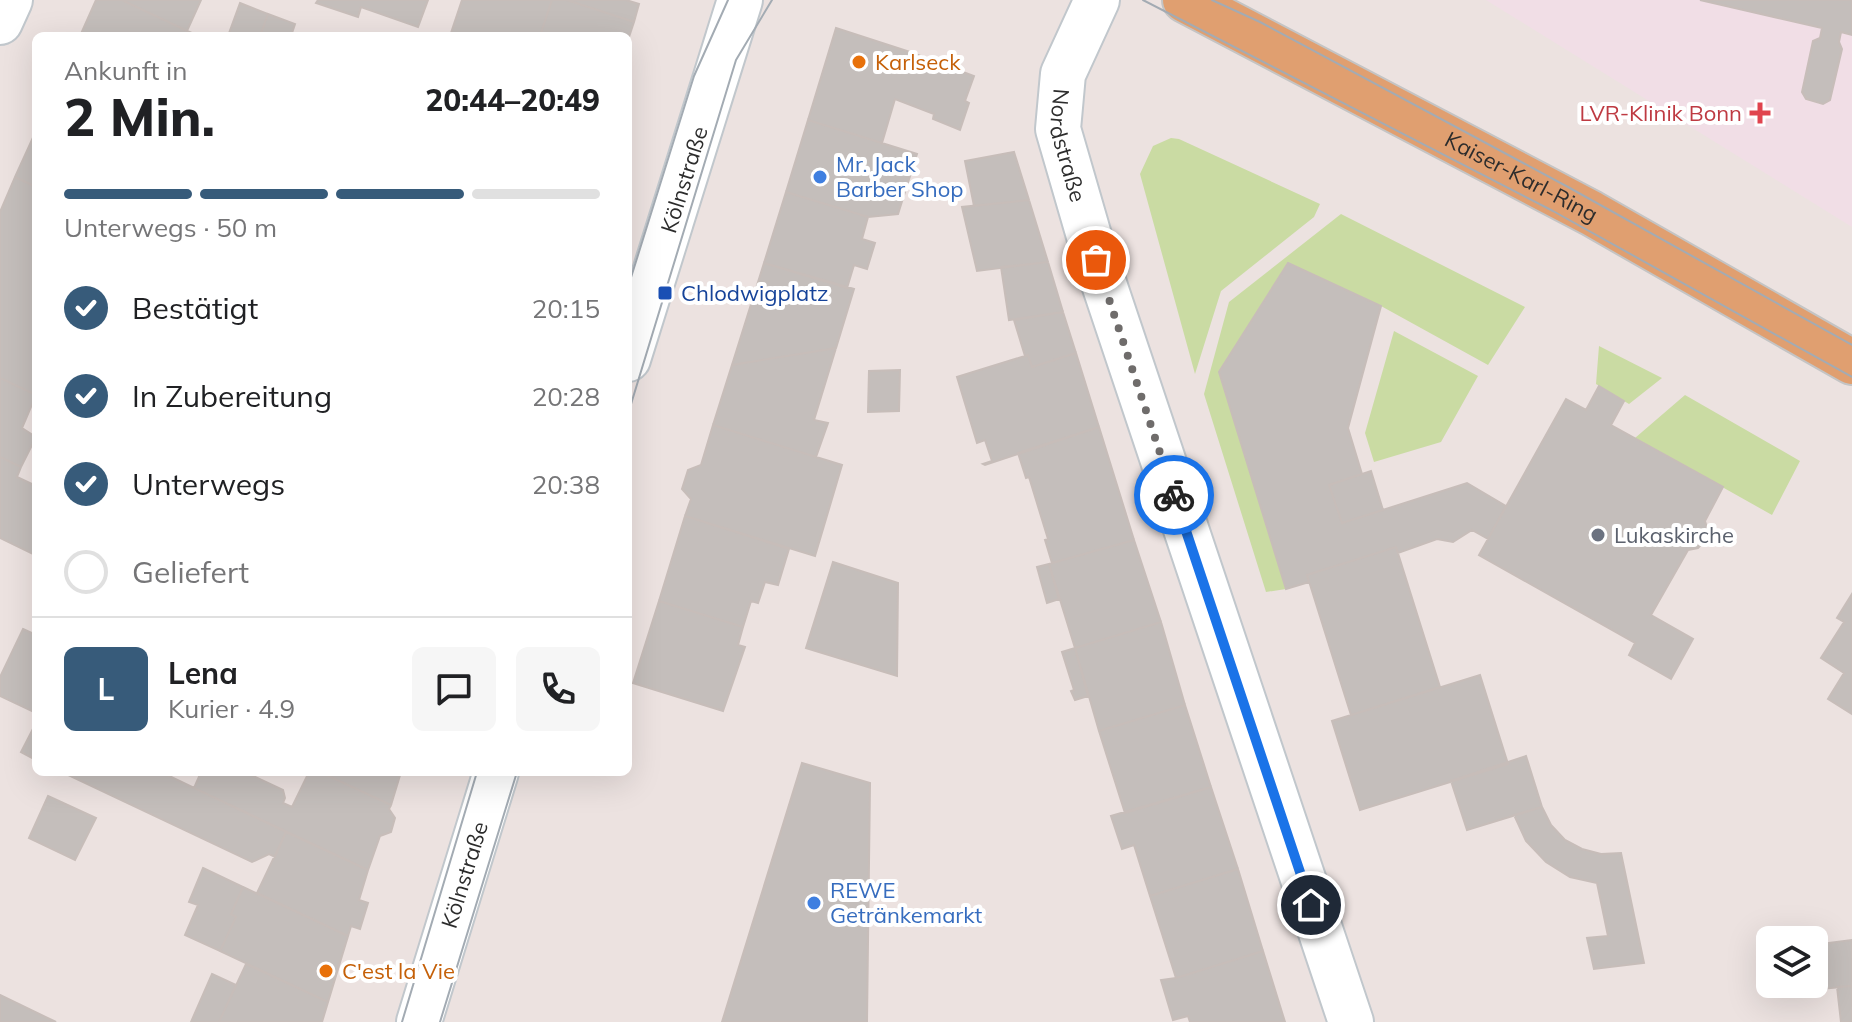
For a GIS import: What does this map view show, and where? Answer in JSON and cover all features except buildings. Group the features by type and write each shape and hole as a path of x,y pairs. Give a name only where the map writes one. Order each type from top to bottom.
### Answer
{"main road":[{"name":"Kaiser-Karl-Ring","path":"1185,0 1591,213 1852,362"}],"street":[{"path":"0,22 10,0"},
{"name":"Nordstraße","path":"1097,0 1063,74 1058,129 1096,260 1351,1022"},
{"name":"Kölnstraße","path":"632,346 736,6"},
{"name":"Kölnstraße","path":"419,1022 495,776"}],"shaded area":[{"name":"LVR-Klinik Bonn","path":"1486,0 1852,0 1852,227"}],"green space":[{"path":"1171,138 1320,204 1314,217 1221,291 1195,374 1140,174 1153,146"},
{"path":"1341,214 1525,307 1488,365 1381,306 1287,264 1219,372 1286,589 1266,592 1204,394 1229,302"},
{"path":"1394,331 1478,376 1441,442 1374,462 1365,433"},
{"path":"1599,346 1662,378 1629,404 1596,384"},
{"path":"1685,395 1800,461 1772,515 1635,438"}],"tram line":[{"path":"632,274 694,76 728,0"},
{"path":"632,401 736,60 772,0"},
{"path":"1143,0 1553,211 1852,377"},
{"path":"1212,0 1260,22 1568,187 1852,345"},
{"path":"402,1022 476,776"},
{"path":"440,1022 516,776"}],"way so far":[{"path":"1096,260 1174,495"}],"place":[{"name":"Karlseck","path":"859,62"},
{"name":"LVR-Klinik Bonn","path":"1760,113"},
{"name":"Mr. Jack Barber Shop","path":"820,177"},
{"name":"Chlodwigplatz","path":"665,293"},
{"name":"Lukaskirche","path":"1598,535"},
{"name":"REWE Getränkemarkt","path":"814,903"},
{"name":"C'est la Vie","path":"326,971"}],"route":[{"path":"1174,495 1311,905"}]}
